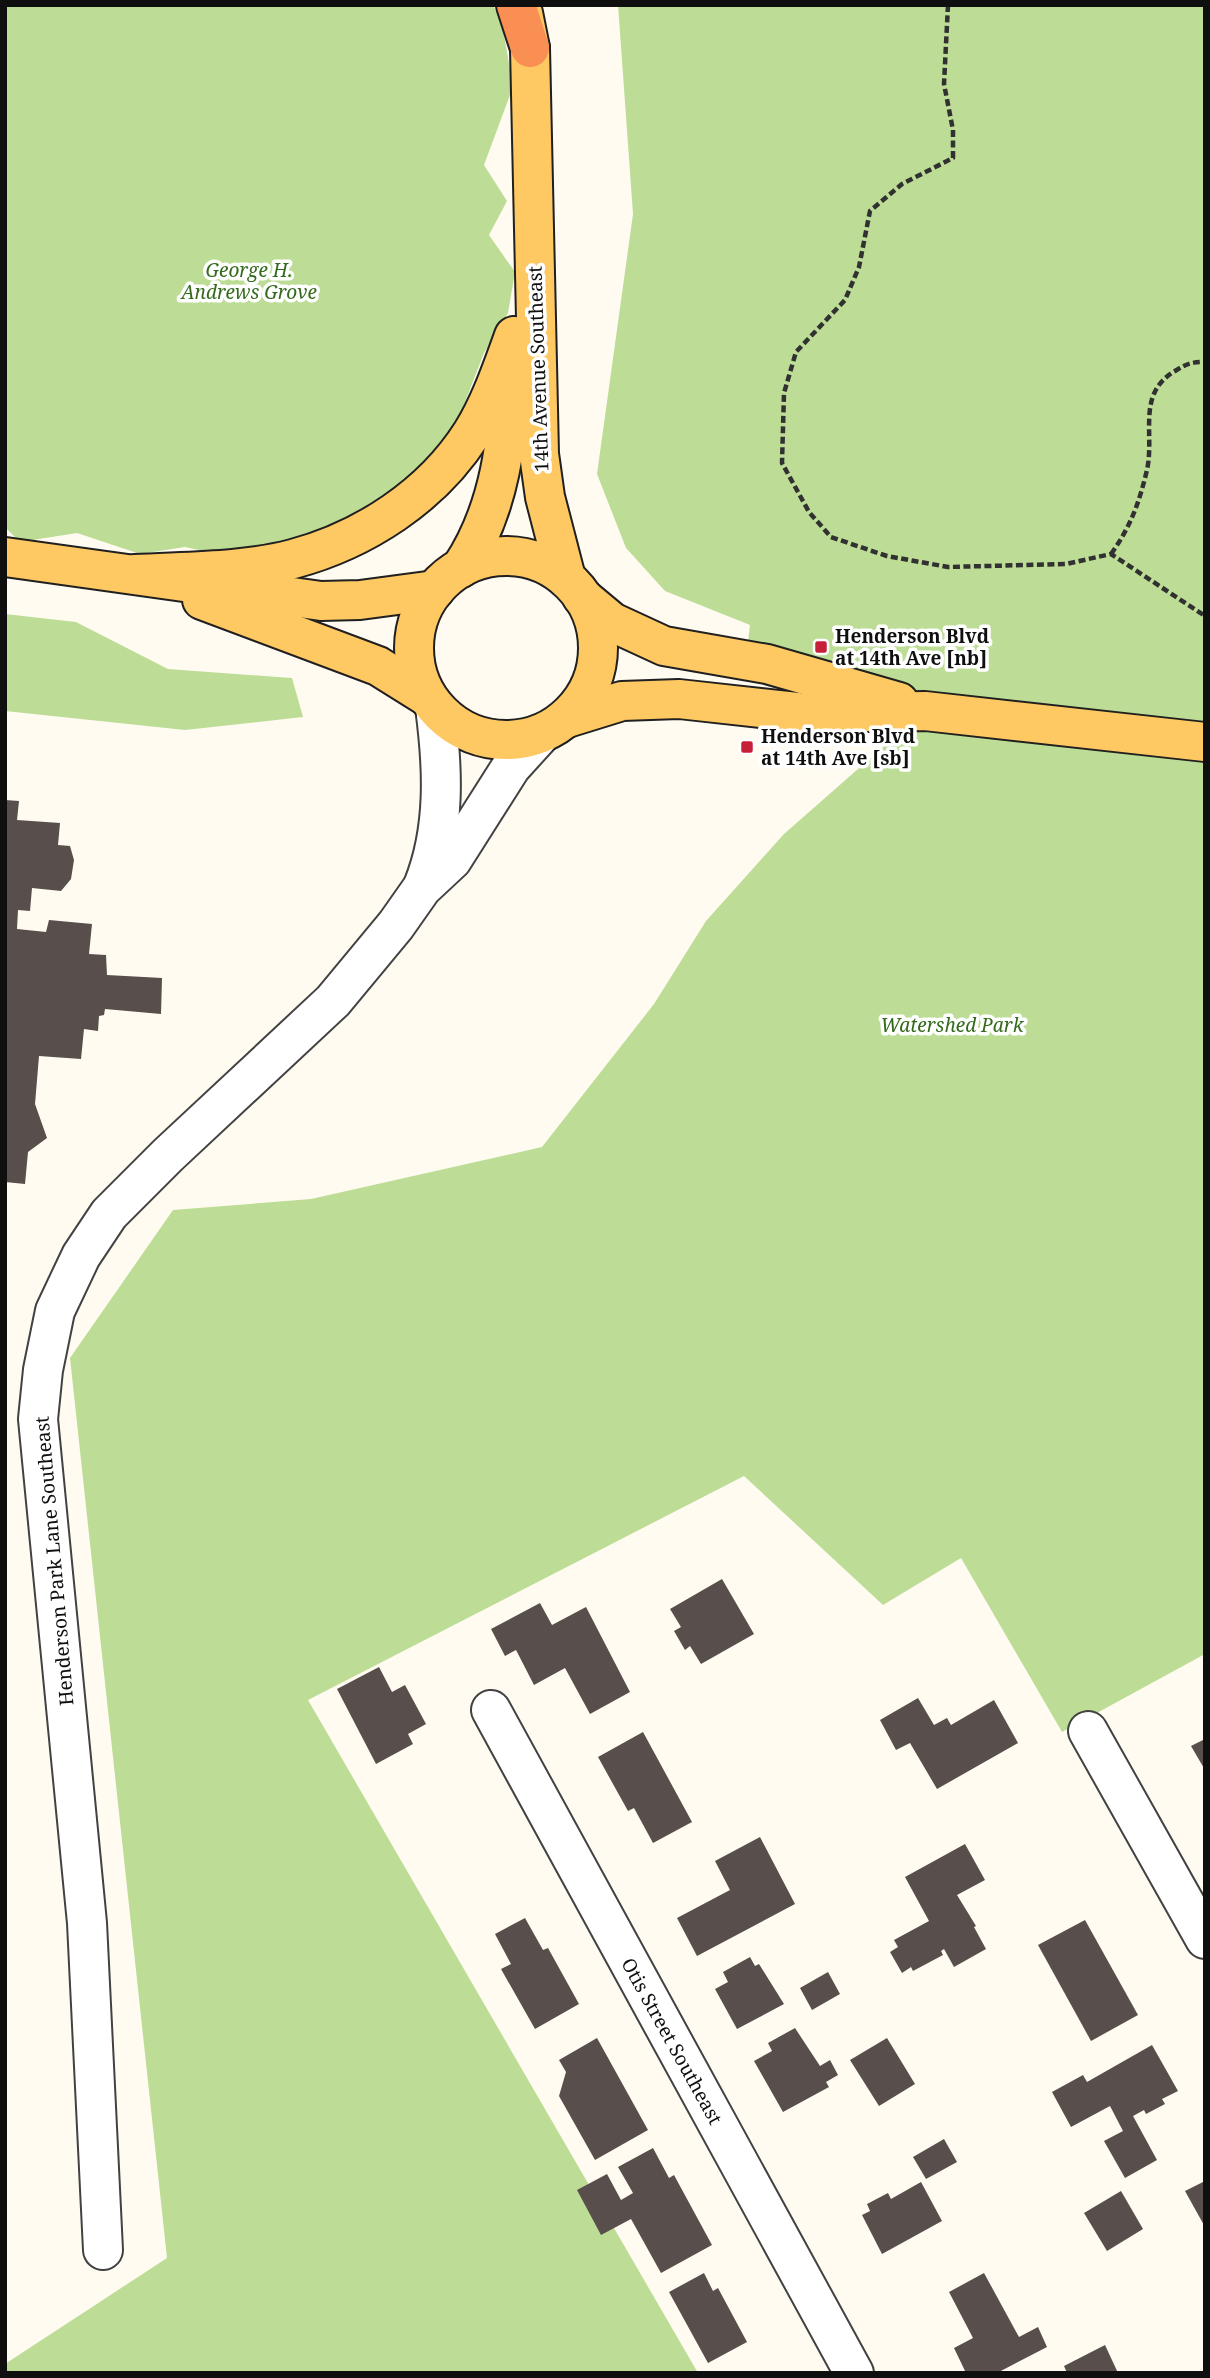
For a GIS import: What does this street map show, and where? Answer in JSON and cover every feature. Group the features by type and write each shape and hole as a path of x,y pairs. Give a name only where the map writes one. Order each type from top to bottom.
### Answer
{"highway":[{"path":"519,5 530,48"}],"main road":[{"name":"14th Avenue Southeast","path":"530,48 539,454 545,497 574,587"},
{"name":"14th Avenue Southeast","path":"448,579 480,540 493,508 509,412 514,336 534,242"},
{"path":"135,575 247,566 292,559 338,544 380,522 418,495 449,464 473,432 514,336"},
{"path":"5,557 321,601 360,600 448,579 486,558 515,556 542,564 574,587 612,622 664,646 767,664 925,710"},
{"path":"135,575 378,666 431,701"},
{"path":"448,579 420,614 413,641 415,670 442,716 464,731 489,740 515,740 622,701 659,699 806,713 925,710 1205,742"},
{"path":"554,726 584,697 595,673 598,647 594,620 574,587"}],"street":[{"name":"Henderson Park Lane Southeast","path":"422,888 430,867 442,779 431,701"},
{"name":"Henderson Park Lane Southeast","path":"103,2250 87,1923 38,1419 43,1370 55,1311 81,1256 109,1214 168,1155 333,1002 396,925 422,888 452,860 511,767 554,726"},
{"name":"Otis Street Southeast","path":"491,1710 854,2373"},
{"path":"1088,1731 1205,1939"}],"path":[{"path":"948,5 944,84 953,130 953,158 902,184 870,211 859,267 845,300 796,352 784,393 782,463 809,512 831,537 887,556 948,567 1066,564 1111,554 1131,525 1147,466 1150,401 1161,379 1189,362 1205,362"},
{"path":"1111,554 1205,616"}],"green space":[{"name":"George H. Andrews Grove","path":"5,5 493,5 502,23 513,87 484,165 507,201 489,235 515,272 508,313 484,353 465,402 458,433 354,525 226,556 185,547 140,554 77,533 20,542 5,527"},
{"name":"Watershed Park","path":"618,5 1205,5 1205,1654 1062,1732 961,1558 883,1605 744,1476 308,1700 698,2373 5,2373 5,2364 167,2258 70,1358 173,1210 311,1199 542,1147 654,1004 706,921 784,834 924,711 746,660 750,625 665,591 626,548 597,474 633,214"},
{"path":"5,614 76,622 168,669 292,678 303,717 185,730 5,711"}],"building":[{"path":"5,800 19,801 17,820 60,823 58,845 70,846 74,860 71,879 61,891 32,888 30,911 18,910 17,929 46,932 49,920 92,924 89,954 106,955 107,975 162,978 161,1014 105,1009 104,1015 99,1016 98,1031 84,1029 81,1059 39,1056 35,1104 47,1138 28,1152 25,1184 5,1182"},
{"path":"722,1579 754,1634 701,1664 690,1646 685,1650 674,1631 681,1627 670,1609"},
{"path":"540,1603 552,1625 586,1607 630,1692 590,1714 565,1668 534,1685 516,1650 505,1656 491,1629"},
{"path":"379,1667 392,1692 405,1685 426,1724 408,1734 413,1744 376,1764 337,1689"},
{"path":"918,1698 934,1725 947,1718 951,1725 994,1700 1018,1743 937,1789 910,1743 896,1750 880,1720"},
{"path":"643,1732 692,1822 653,1843 634,1808 628,1811 598,1757"},
{"path":"1205,1739 1205,1770 1191,1746"},
{"path":"760,1837 795,1904 697,1956 677,1918 730,1890 715,1861"},
{"path":"965,1844 985,1880 957,1895 986,1949 954,1967 944,1949 941,1951 943,1955 913,1971 911,1967 902,1973 890,1952 898,1947 894,1940 929,1921 905,1877"},
{"path":"525,1918 543,1950 548,1948 579,2004 535,2029 501,1969 511,1964 495,1934"},
{"path":"1085,1920 1138,2015 1091,2041 1038,1945"},
{"path":"750,1957 755,1966 759,1964 784,2004 737,2029 715,1989 728,1982 723,1972"},
{"path":"828,1972 840,1994 812,2010 800,1988"},
{"path":"795,2028 820,2066 830,2060 838,2075 826,2082 829,2087 783,2112 754,2061 772,2051 768,2043"},
{"path":"597,2038 648,2130 595,2160 559,2096 566,2072 559,2060"},
{"path":"887,2038 915,2084 879,2106 850,2060"},
{"path":"1152,2045 1178,2091 1162,2099 1165,2104 1146,2114 1144,2110 1133,2116 1157,2160 1125,2178 1104,2141 1123,2131 1110,2106 1071,2127 1052,2092 1083,2075 1087,2082"},
{"path":"944,2139 957,2162 926,2179 913,2157"},
{"path":"653,2148 669,2178 674,2175 712,2245 661,2273 631,2219 601,2235 577,2190 607,2174 621,2200 633,2193 618,2167"},
{"path":"1205,2181 1205,2227 1185,2191"},
{"path":"921,2182 942,2221 882,2254 862,2215 870,2211 867,2204 888,2193 891,2199"},
{"path":"1121,2191 1143,2229 1107,2251 1084,2213"},
{"path":"704,2273 713,2291 718,2288 747,2342 708,2363 669,2292"},
{"path":"984,2273 1019,2337 1038,2327 1047,2347 997,2373 966,2373 954,2348 973,2338 949,2292"},
{"path":"1105,2345 1118,2373 1067,2373 1064,2366"}],"place":[{"name":"Henderson Blvd at 14th Ave [nb]","path":"821,647"},
{"name":"Henderson Blvd at 14th Ave [sb]","path":"747,747"}]}
